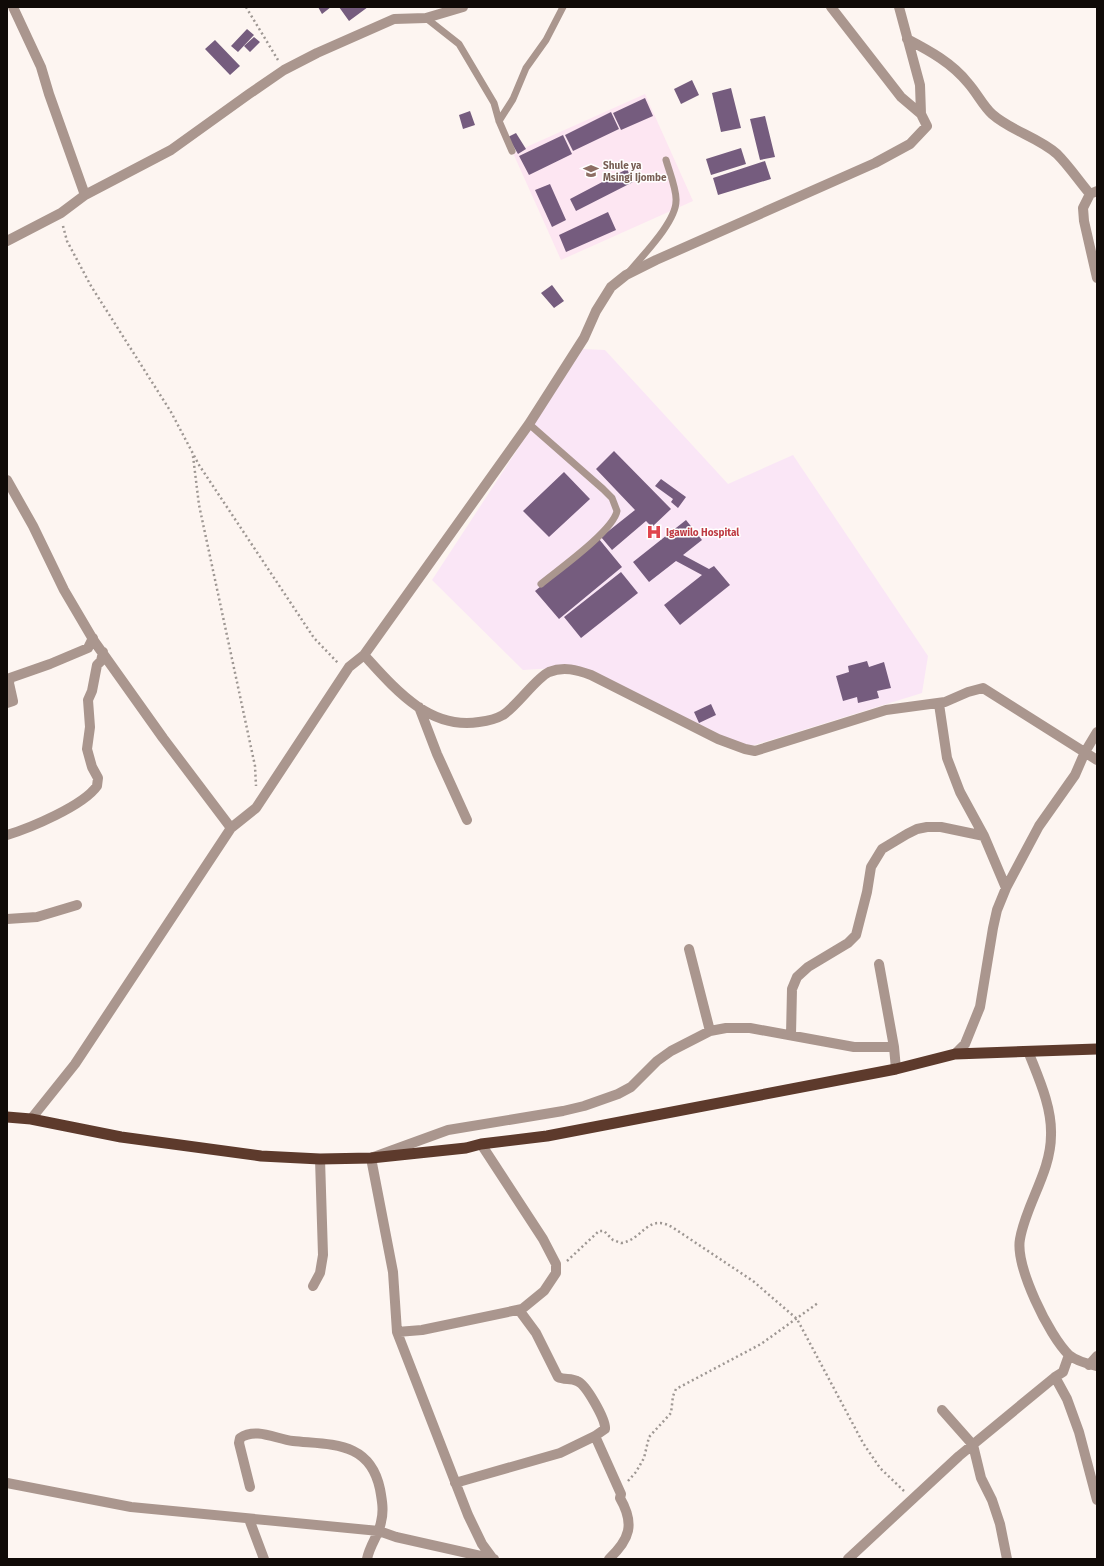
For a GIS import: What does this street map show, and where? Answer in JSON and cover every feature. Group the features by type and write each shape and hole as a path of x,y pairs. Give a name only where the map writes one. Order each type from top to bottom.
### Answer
{"highway":[{"path":"7,1117 31,1119 120,1137 261,1156 320,1159 371,1158 466,1148 481,1144 547,1136 896,1069 955,1054 1028,1050 1097,1049"}],"street":[{"path":"13,7 41,67 85,196"},
{"path":"7,241 60,213 85,196 171,150 284,70 318,52 394,19 426,18 463,7"},
{"path":"31,1119 75,1064 231,828 256,808 350,667 364,655 529,424 584,338 611,287 626,275 750,217 875,163 910,144 927,126 921,114 901,97 831,7"},
{"path":"899,7 920,85 921,114"},
{"path":"907,39 933,52 953,66 968,82 991,113 1057,154 1094,193 1083,208 1084,221 1097,278"},
{"path":"7,480 33,526 64,590 93,638 163,738 231,828"},
{"path":"7,703 13,701 8,681 10,678 50,664 88,648 93,638"},
{"path":"7,835 52,817 85,797 97,786 98,778 92,767 87,750 90,727 88,700 92,691 97,665 101,661 103,652"},
{"path":"364,655 381,674 419,707 440,720 467,724 502,716 519,702 547,673 570,669 590,675 718,739 745,750 755,751 886,710 938,704 983,688 1097,760"},
{"path":"938,704 947,758 960,792 984,836 1006,888"},
{"path":"419,707 437,754 467,820"},
{"path":"955,1054 965,1044 980,1007 993,928 997,910 1006,888 1040,826 1075,775 1085,752 1097,732"},
{"path":"791,1035 792,989 797,977 808,968 848,943 856,934 867,892 871,867 882,849 907,834 927,827 941,826 984,836"},
{"path":"7,919 37,917 77,905"},
{"path":"689,950 710,1031"},
{"path":"878,964 894,1046 896,1069"},
{"path":"493,1559 478,1537 455,1483 397,1332 393,1272 371,1158 448,1130 563,1111 584,1106 618,1094 631,1087 656,1062 671,1051 710,1031 726,1028 750,1028 854,1047 894,1046"},
{"path":"1028,1050 1048,1107 1051,1137 1039,1187 1022,1229 1019,1254 1032,1292 1048,1326 1069,1355 1093,1365 1097,1356"},
{"path":"397,1332 422,1330 519,1310 533,1302 544,1291 557,1270 554,1258 543,1239 481,1144"},
{"path":"313,1286 320,1273 323,1255 320,1159"},
{"path":"455,1483 560,1453 602,1432 605,1426 596,1405 579,1382 558,1377 536,1333 519,1310"},
{"path":"848,1559 973,1445 1055,1376 1063,1372 1069,1355"},
{"path":"1055,1376 1079,1432 1097,1500"},
{"path":"942,1410 973,1445 981,1478 992,1500 1000,1524 1007,1559"},
{"path":"250,1487 239,1443 240,1438 246,1434 258,1433 285,1440 328,1443 346,1448 366,1459 375,1471 382,1502 382,1522 379,1531 370,1546 367,1559"},
{"path":"595,1436 621,1494 620,1498 627,1510 629,1529 621,1548 609,1559"},
{"path":"7,1483 131,1507 379,1531 396,1537 493,1559"},
{"path":"249,1519 264,1559"}],"lane":[{"path":"499,121 513,99 526,68 546,40 563,7"},
{"path":"426,18 459,44 494,103 499,121 512,151"},
{"path":"626,275 654,243 674,214 676,201 666,160"},
{"path":"529,424 603,489 612,498 617,511 613,521 596,538 541,584"}],"path":[{"path":"246,7 284,70"},
{"path":"60,213 67,241 91,286 168,406 193,455 314,638 335,661 350,667"},
{"path":"193,455 199,504 256,766 256,787"},
{"path":"557,1270 599,1231 604,1231 613,1240 621,1243 633,1239 648,1226 656,1223 666,1224 753,1281 797,1319 855,1429 873,1458 890,1478 914,1499"},
{"path":"620,1498 625,1485 636,1472 644,1458 649,1437 671,1413 675,1391 756,1346 818,1303"}],"shaded area":[{"path":"645,94 693,201 561,260 513,153"},
{"name":"Igawilo Hospital","path":"583,349 605,350 728,484 793,455 928,656 922,693 745,748 573,667 523,670 432,580"}],"building":[{"path":"318,7 331,7 322,14"},
{"path":"339,7 368,7 349,21"},
{"path":"247,29 254,35 238,52 231,46"},
{"path":"254,37 260,42 250,52 244,46"},
{"path":"215,40 240,66 230,75 205,49"},
{"path":"692,80 699,95 681,104 674,89"},
{"path":"731,88 741,128 721,132 712,93"},
{"path":"645,98 653,116 621,130 613,113"},
{"path":"470,111 475,125 463,129 459,115"},
{"path":"611,112 619,129 573,151 565,135"},
{"path":"765,116 775,157 760,160 750,119"},
{"path":"516,133 526,149 518,154 508,137"},
{"path":"563,135 572,154 529,175 519,156"},
{"path":"741,148 746,164 711,175 706,159"},
{"path":"765,161 771,179 718,195 713,178"},
{"path":"627,169 633,182 576,211 570,199"},
{"path":"550,184 566,220 552,227 535,190"},
{"path":"608,212 616,230 566,252 559,235"},
{"path":"552,285 564,301 554,308 541,293"},
{"path":"614,451 671,509 652,527 646,521 612,550 601,537 635,510 596,469"},
{"path":"564,472 590,499 549,537 523,511"},
{"path":"661,479 686,497 678,508 671,502 673,499 655,486"},
{"path":"686,520 702,540 683,555 709,569 714,566 730,585 680,625 664,605 702,575 676,561 649,582 633,562"},
{"path":"599,539 622,567 559,619 535,591"},
{"path":"621,572 638,593 581,638 564,617"},
{"path":"867,661 869,667 884,662 891,688 877,691 879,698 858,703 857,697 843,701 836,676 849,672 848,666"},
{"path":"711,704 716,715 699,723 694,712"}],"place":[{"name":"Shule ya Msingi Ijombe","path":"591,171"},
{"name":"Igawilo Hospital","path":"654,532"}]}
